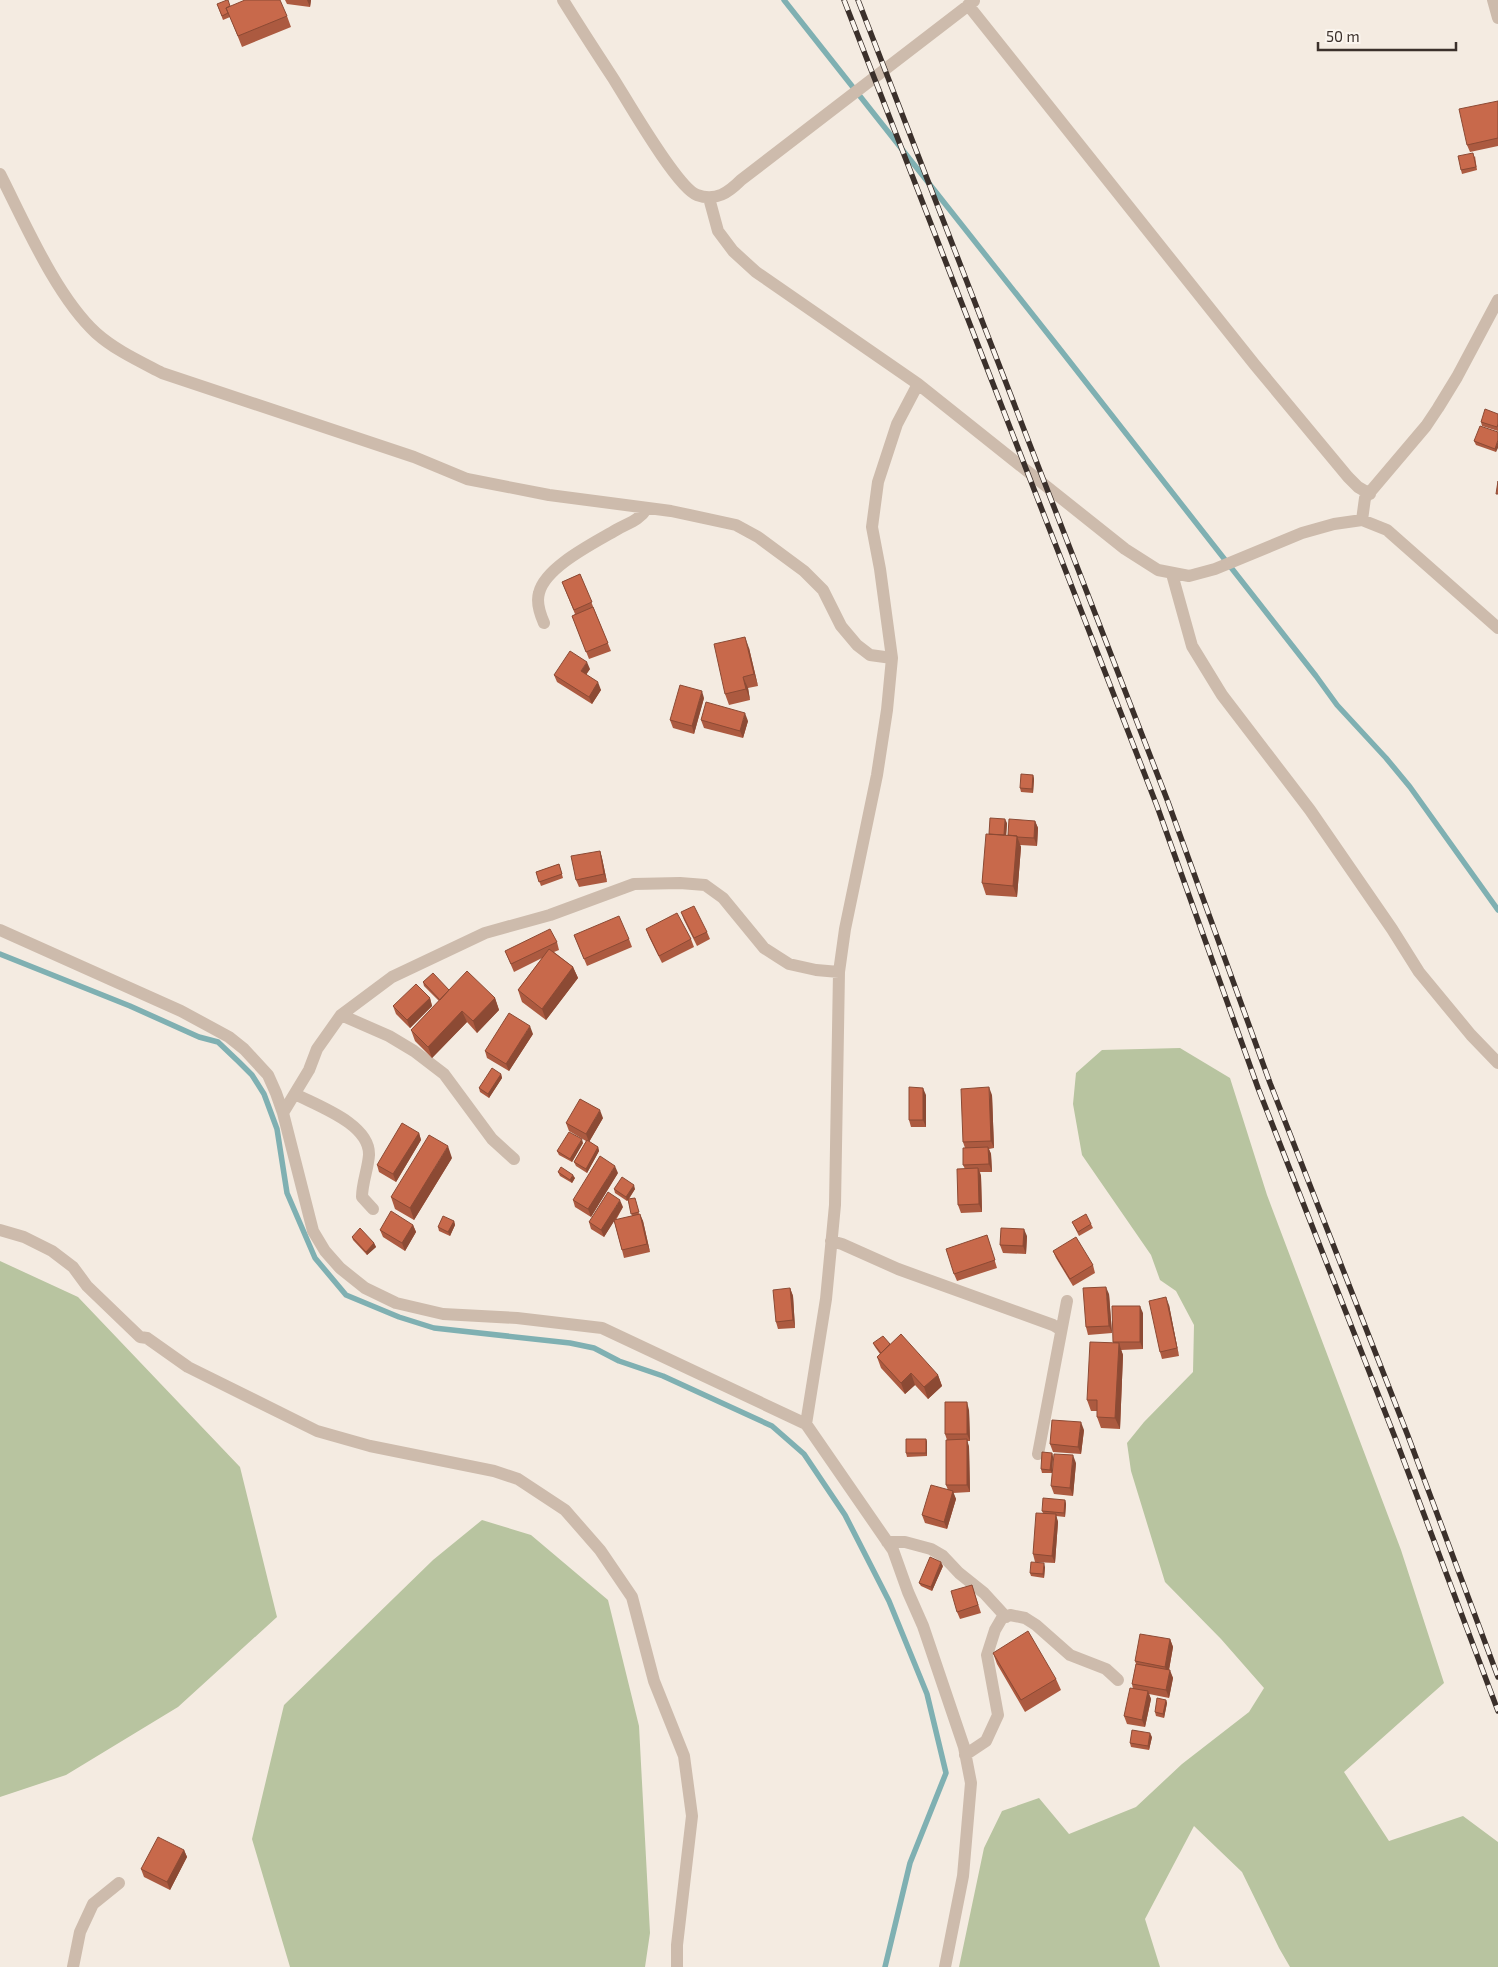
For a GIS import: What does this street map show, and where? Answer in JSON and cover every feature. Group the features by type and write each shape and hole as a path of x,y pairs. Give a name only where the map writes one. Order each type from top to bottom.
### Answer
{"street":[{"path":"563,0 645,131 674,172 689,191 709,198 730,191 741,180 971,3 1255,365 1348,477 1358,487 1370,494"},
{"path":"1493,0 1498,18"},
{"path":"0,174 40,253 69,301 96,333 127,355 162,373 414,458 467,479 549,495 670,511 736,525 758,537 804,571 823,590 841,626 857,644 870,655 892,658"},
{"path":"709,198 718,232 733,251 756,272 918,384 1125,549 1158,570 1189,576 1215,570 1302,533 1334,524 1362,520 1387,530 1498,628"},
{"path":"1362,520 1365,498 1438,408 1457,377 1498,300"},
{"path":"806,1424 826,1299 831,1241 836,1148 839,972 845,929 877,775 887,710 892,658 880,568 872,527 878,482 896,424 918,384"},
{"path":"544,623 540,614 538,595 542,585 549,576 575,555 598,540 638,519 647,508"},
{"path":"1172,574 1192,646 1222,695 1310,810 1392,929 1419,972 1471,1035 1498,1062"},
{"path":"283,1113 309,1070 317,1048 341,1015 392,977 486,933 550,915 634,884 680,883 705,886 723,898 764,948 778,958 789,964 816,970 839,972"},
{"path":"0,930 181,1011 229,1037 244,1049 268,1075 283,1113 313,1231 325,1251 340,1268 365,1288 396,1304 443,1314 517,1318 602,1328 806,1424 893,1550 908,1592 924,1626 953,1711 965,1755 971,1783 963,1876 945,1967"},
{"path":"341,1015 389,1036 414,1051 444,1074 492,1140 514,1159"},
{"path":"295,1094 341,1117 355,1127 364,1137 369,1153 362,1197 373,1209"},
{"path":"0,1230 24,1237 52,1251 72,1267 87,1286 140,1337 146,1338 188,1367 326,1434 370,1446 494,1472 518,1479 565,1510 600,1550 632,1597 654,1682 684,1756 692,1816 677,1945 677,1967"},
{"path":"831,1241 898,1269 1053,1325 1061,1330"},
{"path":"1038,1454 1067,1301"},
{"path":"887,1542 905,1542 931,1549 943,1556 959,1573 984,1593 1006,1617"},
{"path":"965,1755 986,1741 998,1716 987,1655 995,1630 1002,1618 1010,1615 1025,1618 1036,1625 1070,1656 1106,1669 1118,1680"},
{"path":"73,1967 80,1932 93,1904 119,1883"}],"green space":[{"path":"1180,1048 1230,1078 1267,1195 1401,1550 1444,1683 1344,1772 1389,1841 1463,1816 1498,1842 1498,1967 1290,1967 1242,1872 1194,1826 1145,1919 1160,1967 959,1967 984,1848 1002,1811 1039,1798 1069,1834 1136,1807 1182,1764 1249,1712 1264,1688 1221,1639 1165,1582 1131,1471 1127,1443 1144,1422 1193,1372 1194,1325 1176,1291 1160,1280 1151,1255 1082,1155 1073,1104 1076,1073 1102,1050"},
{"path":"0,1261 78,1297 240,1467 277,1617 178,1707 66,1775 0,1797"},
{"path":"482,1520 531,1535 608,1600 639,1726 650,1933 645,1967 290,1967 252,1839 284,1705 433,1560"}],"building":[{"path":"228,0 230,6 226,8 228,13 222,16 217,4"},
{"path":"245,0 280,0 287,16 238,36 226,8"},
{"path":"1498,101 1498,138 1467,145 1459,109"},
{"path":"1473,153 1476,167 1461,170 1458,156"},
{"path":"1485,409 1498,414 1497,427 1481,422"},
{"path":"1480,426 1498,432 1495,449 1474,441"},
{"path":"580,574 592,602 574,610 562,582"},
{"path":"593,607 608,643 586,652 572,616"},
{"path":"745,637 754,674 743,677 746,689 725,694 714,644"},
{"path":"570,651 587,662 581,671 598,682 589,697 554,675"},
{"path":"680,685 702,691 692,726 670,720"},
{"path":"706,702 745,713 740,731 701,720"},
{"path":"1021,774 1033,775 1032,789 1020,788"},
{"path":"990,818 1005,819 1004,835 989,834"},
{"path":"1009,819 1035,821 1034,838 1008,835"},
{"path":"986,834 1017,836 1013,886 982,883"},
{"path":"600,851 604,874 576,880 571,856"},
{"path":"559,864 562,874 539,882 536,872"},
{"path":"694,906 707,932 694,938 681,912"},
{"path":"677,913 691,939 659,956 646,929"},
{"path":"619,916 629,939 584,959 574,935"},
{"path":"550,929 557,942 511,964 505,951"},
{"path":"549,949 573,967 542,1009 518,990"},
{"path":"467,971 495,998 473,1021 462,1011 428,1047 411,1030"},
{"path":"433,973 449,990 440,1000 423,982"},
{"path":"416,984 430,998 407,1020 393,1006"},
{"path":"509,1013 530,1026 506,1064 485,1051"},
{"path":"492,1068 501,1074 488,1094 479,1088"},
{"path":"909,1087 923,1088 923,1120 909,1120"},
{"path":"989,1087 991,1141 963,1142 961,1089"},
{"path":"580,1099 600,1110 586,1134 566,1123"},
{"path":"402,1123 419,1133 393,1174 377,1165"},
{"path":"569,1132 582,1139 570,1159 557,1151"},
{"path":"429,1135 448,1146 410,1208 391,1197"},
{"path":"587,1140 598,1147 586,1169 574,1162"},
{"path":"988,1147 989,1164 963,1165 963,1148"},
{"path":"600,1156 615,1166 588,1209 573,1200"},
{"path":"561,1167 573,1175 570,1180 558,1172"},
{"path":"978,1168 979,1204 958,1205 957,1169"},
{"path":"622,1177 634,1185 626,1197 614,1189"},
{"path":"608,1192 620,1200 601,1230 589,1222"},
{"path":"635,1198 639,1212 631,1214 628,1199"},
{"path":"391,1211 413,1225 402,1243 380,1230"},
{"path":"640,1214 647,1244 622,1250 614,1220"},
{"path":"1086,1214 1091,1224 1078,1232 1072,1222"},
{"path":"443,1216 454,1221 448,1232 438,1227"},
{"path":"360,1228 374,1243 366,1252 352,1237"},
{"path":"1001,1228 1024,1229 1023,1246 1000,1245"},
{"path":"987,1235 995,1260 954,1274 946,1249"},
{"path":"1076,1237 1093,1265 1070,1279 1053,1251"},
{"path":"1106,1287 1109,1326 1086,1327 1083,1288"},
{"path":"790,1288 793,1320 776,1322 773,1290"},
{"path":"1166,1297 1177,1348 1160,1352 1149,1301"},
{"path":"1112,1306 1140,1306 1140,1342 1113,1342"},
{"path":"901,1334 938,1375 924,1387 911,1373 901,1383 877,1357"},
{"path":"883,1336 890,1344 881,1353 873,1343"},
{"path":"1090,1342 1119,1343 1115,1418 1097,1417 1097,1400 1087,1400"},
{"path":"945,1402 967,1402 967,1434 945,1434"},
{"path":"1052,1420 1081,1422 1078,1447 1050,1444"},
{"path":"906,1439 926,1439 926,1453 906,1453"},
{"path":"967,1439 967,1485 946,1485 946,1440"},
{"path":"1042,1452 1052,1453 1050,1470 1041,1469"},
{"path":"1054,1454 1073,1455 1070,1488 1051,1486"},
{"path":"931,1485 953,1491 944,1522 922,1515"},
{"path":"1043,1498 1065,1500 1064,1513 1042,1511"},
{"path":"1036,1513 1056,1514 1052,1556 1033,1554"},
{"path":"930,1557 941,1562 931,1587 919,1583"},
{"path":"1031,1562 1044,1563 1043,1574 1030,1573"},
{"path":"972,1585 978,1605 957,1612 951,1591"},
{"path":"1028,1631 1056,1679 1021,1700 993,1653"},
{"path":"1140,1634 1170,1639 1165,1667 1135,1661"},
{"path":"1136,1664 1170,1670 1166,1690 1132,1684"},
{"path":"1130,1688 1148,1691 1142,1720 1124,1716"},
{"path":"1157,1698 1166,1700 1163,1714 1155,1712"},
{"path":"1132,1730 1150,1733 1148,1746 1130,1743"},
{"path":"158,1837 184,1850 167,1882 141,1869"}],"waterway":[{"path":"784,0 1063,353 1337,705 1410,787 1498,910"},
{"path":"0,954 130,1006 199,1037 218,1042 239,1062 252,1075 264,1094 277,1129 287,1193 315,1258 346,1295 399,1317 434,1328 570,1343 594,1348 619,1361 663,1376 772,1426 804,1454 845,1515 889,1601 927,1694 946,1773 910,1863 885,1967"}],"railway":[{"path":"844,0 1157,806 1258,1088 1396,1440 1498,1711"},
{"path":"858,0 1168,802 1270,1083 1408,1436 1498,1677"}]}
